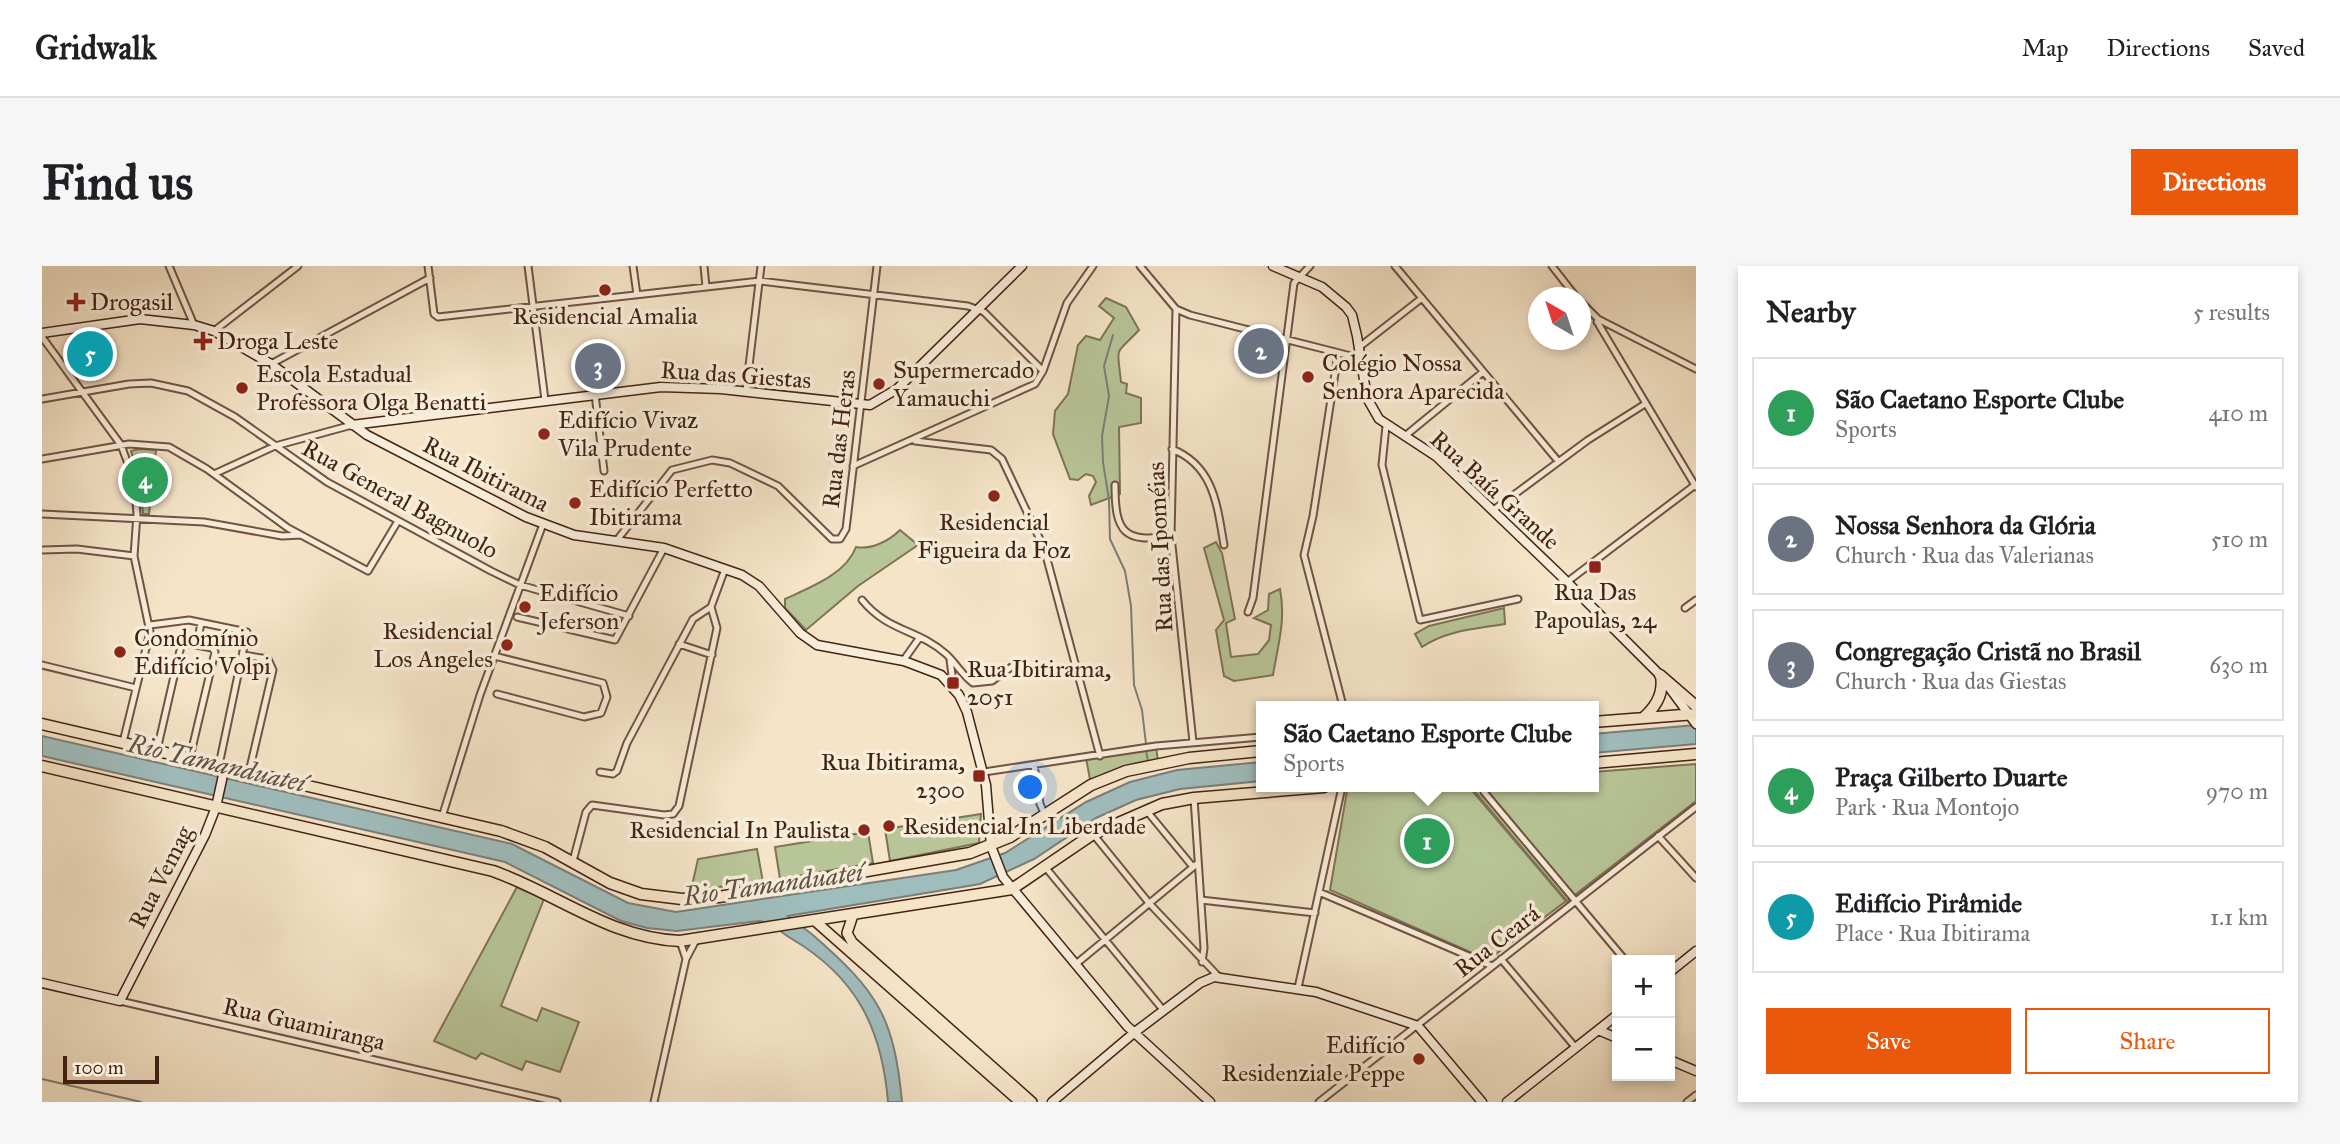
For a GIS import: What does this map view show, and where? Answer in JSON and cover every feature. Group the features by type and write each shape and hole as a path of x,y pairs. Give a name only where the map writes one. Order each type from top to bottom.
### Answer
{"highway":[{"path":"1661,675 1694,716"},
{"path":"1643,718 1658,700 1662,689 1661,675"},
{"path":"1599,722 1694,716"},
{"path":"42,724 190,757 223,768 442,817 526,839 626,889 660,898 691,899 992,849 1097,782 1126,771 1189,758 1256,751"},
{"path":"1599,762 1696,754"},
{"path":"42,766 218,803 493,871 524,883 617,930 643,938 680,941 743,934 1009,885 1046,868 1093,834 1146,810 1194,798 1265,792"}],"main road":[{"name":"Rua das Giestas","path":"352,425 661,387 746,391 860,404 879,402 897,389 1022,266"},
{"name":"Rua Baía Grande","path":"1273,266 1322,287 1352,315 1367,398 1386,426 1437,457 1661,675"},
{"name":"Rua Ibitirama","path":"42,335 135,319 194,325 214,331 271,364 352,425 543,524 575,535 664,548 742,575 759,586 790,624 817,645 903,661 941,675 950,684"},
{"path":"950,684 967,712 984,772 992,849 1009,885 1135,1032 1210,1102"},
{"name":"Rua Vemag","path":"120,1001 218,803 223,768"},
{"path":"853,915 847,933 852,942 1032,1102"},
{"path":"810,922 1020,1102"},
{"path":"1675,968 1696,951"},
{"path":"1052,1102 1135,1032 1206,980 1220,978 1298,988 1418,1026 1482,1102"},
{"name":"Rua Guamiranga","path":"42,983 120,1001"},
{"path":"1507,1102 1613,1018"},
{"path":"1601,1028 1612,1035"},
{"path":"1675,1062 1696,1071"}],"street":[{"path":"169,266 194,325"},
{"path":"214,331 298,266"},
{"path":"428,266 436,317 760,281 979,309 1043,371"},
{"path":"528,266 545,400"},
{"path":"633,266 637,295"},
{"path":"704,266 706,287"},
{"path":"746,391 761,266"},
{"name":"Rua das Heras","path":"617,540 672,470 712,460 730,463 778,486 832,539 840,539 846,529 877,266"},
{"path":"853,466 1031,388 1043,371 1067,303 1093,266"},
{"path":"1140,266 1176,309 1206,320 1359,358"},
{"path":"1248,612 1254,598 1285,341 1297,277 1310,266"},
{"path":"1395,266 1558,461"},
{"path":"1552,266 1569,287"},
{"path":"271,364 429,278"},
{"path":"1357,348 1422,298"},
{"name":"Rua das Ipoméias","path":"1176,309 1171,536 1193,741"},
{"path":"1567,582 1696,486 1645,404 1600,321 1591,312"},
{"path":"1600,321 1696,369"},
{"path":"42,335 121,445 134,480 137,520 134,556 150,625 123,742"},
{"path":"1338,354 1313,516 1304,555 1342,701"},
{"path":"1405,436 1483,372"},
{"name":"Rua General Bagnuolo","path":"42,399 151,383 188,391 235,417 327,482 520,584 629,616"},
{"path":"595,394 604,471"},
{"path":"1492,511 1558,461 1645,404"},
{"path":"214,474 275,446 352,425"},
{"path":"1386,426 1382,465 1420,620 1518,600"},
{"path":"915,441 991,450 1002,459 1044,548 1100,756"},
{"path":"42,459 121,445 162,444 214,474 301,536 369,571 398,521"},
{"path":"1171,449 1193,461 1209,480 1224,545"},
{"path":"1115,485 1116,519 1126,533 1138,539 1171,536"},
{"path":"42,514 215,523 282,536 301,536"},
{"path":"442,817 494,656 543,524"},
{"path":"517,617 611,640 618,637 664,548"},
{"path":"42,550 77,549 134,556"},
{"path":"573,861 586,812 592,805 664,816 677,810 717,628 711,607 725,569"},
{"path":"862,600 886,623 920,637 947,654 967,678 978,684 992,681 1017,663"},
{"path":"1685,608 1696,600"},
{"path":"600,772 617,771 627,743 695,616 711,607"},
{"path":"150,625 183,620 246,632 223,768"},
{"path":"197,645 201,623"},
{"path":"903,661 920,637"},
{"path":"679,644 712,655"},
{"path":"157,750 181,646 214,648 190,757"},
{"path":"243,654 268,659 273,667 249,772"},
{"path":"947,654 952,669 950,684"},
{"path":"494,656 603,682 607,697 606,707 592,717 497,694"},
{"path":"42,665 136,688"},
{"path":"984,772 1193,741 1256,737"},
{"path":"1034,765 1040,804 1045,814"},
{"path":"1298,988 1341,792"},
{"path":"1484,792 1621,955"},
{"path":"1194,798 1196,865 1206,980"},
{"name":"Rua Ceará","path":"1319,1102 1696,807"},
{"path":"1146,810 1196,865"},
{"path":"1093,834 1149,903 1220,978"},
{"path":"1658,835 1696,878"},
{"path":"1076,964 1196,865"},
{"path":"1046,868 1164,1011"},
{"path":"1319,892 1492,966"},
{"path":"1201,900 1315,913"},
{"path":"654,1102 686,959 696,940"},
{"path":"680,941 686,959"},
{"path":"1502,959 1576,1048"},
{"name":"Rua Guamiranga","path":"120,1001 557,1102"},
{"path":"1687,1102 1696,1095"}],"green space":[{"path":"1106,298 1126,307 1139,330 1121,348 1118,356 1121,382 1127,384 1126,393 1141,398 1141,423 1119,427 1120,494 1091,505 1089,496 1096,482 1093,476 1086,474 1078,480 1070,479 1053,434 1055,411 1068,394 1078,345 1086,336 1100,340 1114,318 1099,306"},
{"path":"156,450 149,514 143,514 140,482 131,451"},
{"path":"900,530 918,545 858,586 806,630 785,608 785,599 836,572 856,547 880,544"},
{"path":"1216,542 1222,553 1235,619 1226,623 1231,657 1258,654 1269,640 1271,625 1254,618 1268,610 1269,594 1280,589 1282,622 1273,675 1234,681 1224,676 1216,630 1224,620 1204,548"},
{"path":"1504,608 1505,624 1441,637 1422,647 1415,634 1429,626"},
{"path":"1156,746 1158,762 1091,785 1086,758"},
{"path":"1696,764 1696,801 1567,901 1475,792 1599,792 1599,772"},
{"path":"1347,792 1473,792 1566,901 1488,960 1330,890"},
{"path":"981,814 979,843 890,861 885,829"},
{"path":"868,832 873,863 780,879 775,847"},
{"path":"757,849 763,882 691,890 698,859"},
{"path":"517,887 544,899 501,1006 537,1021 542,1008 579,1022 560,1072 526,1061 522,1070 481,1053 476,1059 434,1041"}],"water":[{"path":"1696,725 1696,744 1599,752 1599,733"},
{"name":"Rio Tamanduateí","path":"42,736 512,844 628,903 676,912 956,870 1005,853 1086,802 1130,782 1177,770 1256,762 1256,781 1180,789 1136,800 1096,818 1034,859 980,884 788,916 814,936 854,974 879,1008 894,1048 902,1102 888,1102 879,1051 862,1007 833,970 768,924 759,921 677,931 647,928 621,921 505,862 42,756"}],"waterway":[{"path":"1113,335 1104,366 1109,396 1102,436 1103,462 1109,500 1110,539 1125,571 1131,606 1134,685 1142,710 1146,744"},
{"path":"1146,750 1148,762"},
{"path":"42,1079 141,1102"}],"place":[{"name":"Residencial Amalia","path":"605,290"},
{"name":"Drogasil","path":"76,302"},
{"name":"Droga Leste","path":"203,341"},
{"name":"Nossa Senhora da Glória","path":"1261,351"},
{"name":"Edifício Pirâmide","path":"90,354"},
{"name":"Congregação Cristã no Brasil","path":"598,366"},
{"name":"Colégio Nossa Senhora Aparecida","path":"1308,377"},
{"name":"Supermercado Yamauchi","path":"879,384"},
{"name":"Escola Estadual Professora Olga Benatti","path":"242,388"},
{"name":"Edifício Vivaz Vila Prudente","path":"544,434"},
{"name":"Praça Gilberto Duarte","path":"145,480"},
{"name":"Residencial Figueira da Foz","path":"994,496"},
{"name":"Edifício Perfetto Ibitirama","path":"575,503"},
{"name":"Rua Das Papoulas, 24","path":"1595,567"},
{"name":"Edifício Jeferson","path":"525,607"},
{"name":"Residencial Los Angeles","path":"507,645"},
{"name":"Condomínio Edifício Volpi","path":"120,652"},
{"name":"Rua Ibitirama, 2051","path":"953,683"},
{"name":"Rua Ibitirama, 2300","path":"979,776"},
{"name":"Residencial In Liberdade","path":"889,826"},
{"name":"Residencial In Paulista","path":"864,830"},
{"name":"São Caetano Esporte Clube","path":"1427,841"},
{"name":"Edifício Residenziale Peppe","path":"1419,1059"}]}
